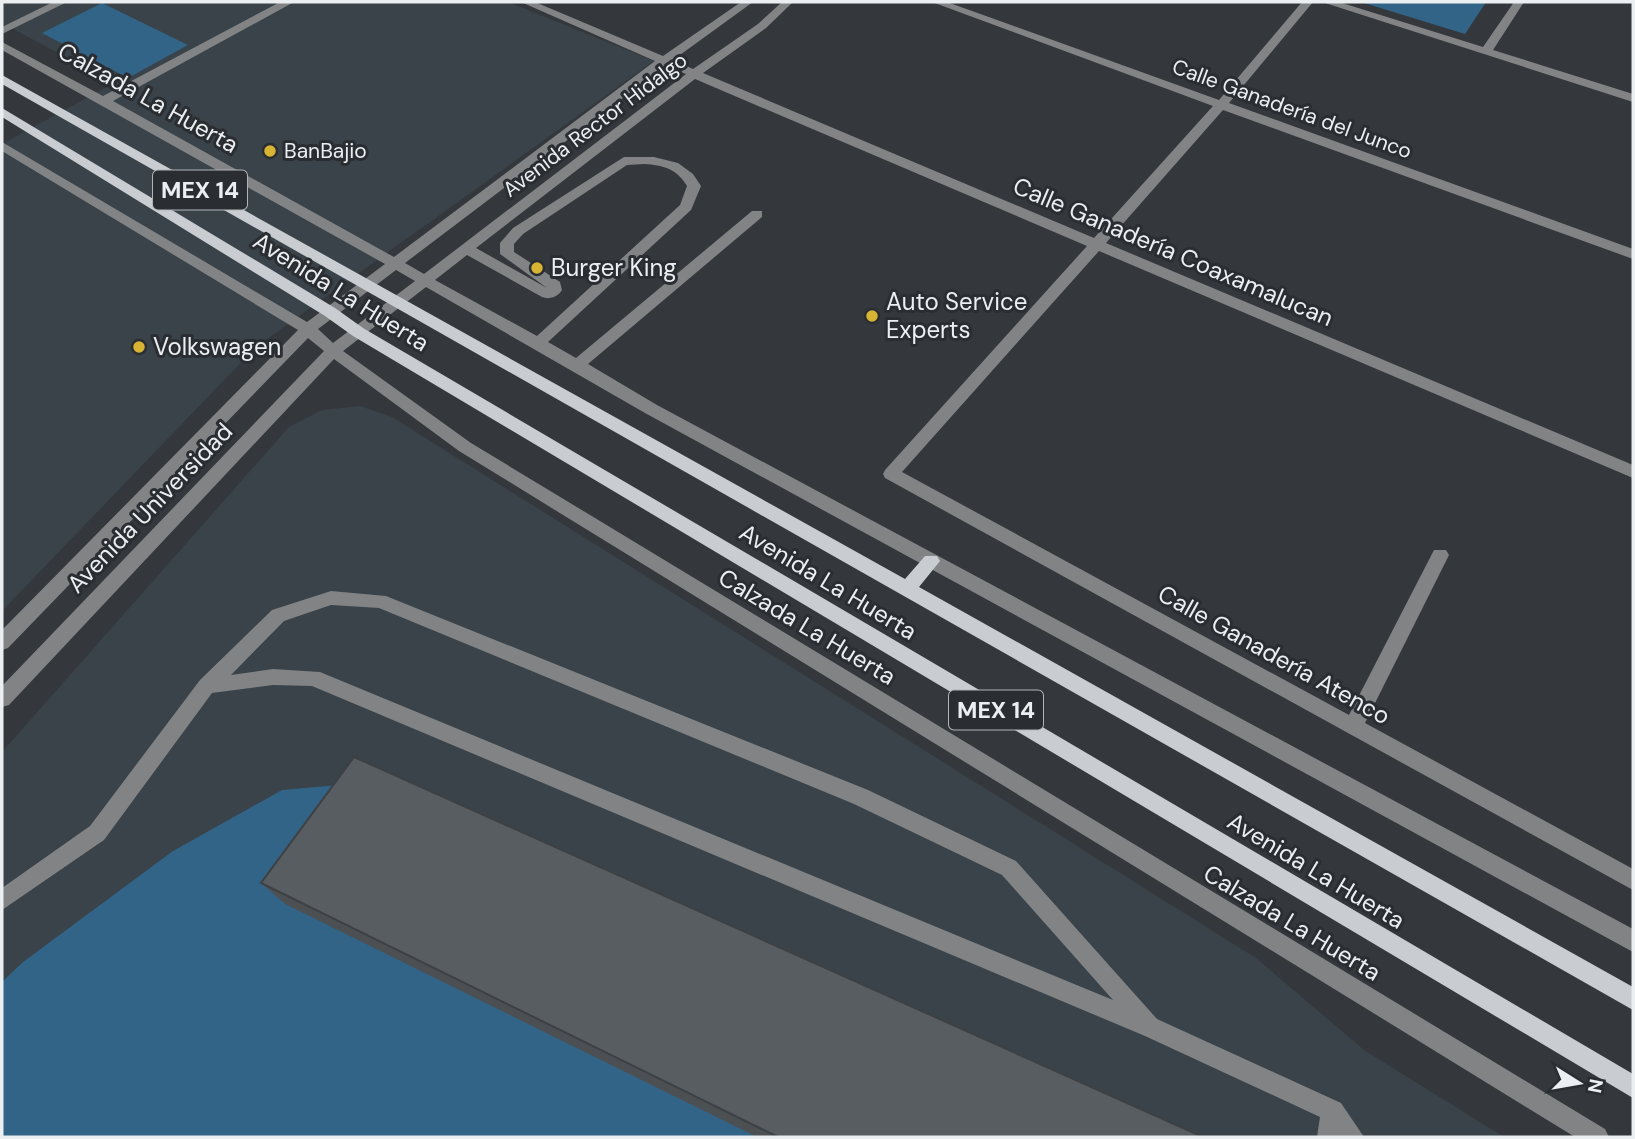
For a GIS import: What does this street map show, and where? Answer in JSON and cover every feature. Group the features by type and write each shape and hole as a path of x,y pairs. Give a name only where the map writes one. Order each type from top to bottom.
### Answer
{"main road":[{"name":"Avenida La Huerta","path":"2,79 1633,999"},
{"name":"Avenida La Huerta","path":"2,112 330,312 358,332 1633,1087"},
{"path":"907,589 931,561"}],"street":[{"path":"2,31 61,2"},
{"path":"104,101 288,2"},
{"name":"Calle Ganadería Coaxamalucan","path":"526,2 1633,472"},
{"name":"Avenida Rector Hidalgo","path":"397,301 466,249 549,166 665,60 748,2"},
{"name":"Avenida Rector Hidalgo","path":"368,284 395,264 695,73 762,26 788,2"},
{"name":"Calle Ganadería del Junco","path":"937,2 1633,254"},
{"path":"1094,244 1222,104 1308,2"},
{"path":"1328,2 1633,98"},
{"path":"1486,52 1519,2"},
{"name":"Calzada La Huerta","path":"2,45 426,280 651,409 1633,941"},
{"name":"Calzada La Huerta","path":"2,146 308,329 333,351 465,447 1597,1137"},
{"path":"466,249 547,294 555,289 555,285 507,254 507,243 518,231 624,162 642,160 667,163 683,170 690,177 694,186 686,207 537,344"},
{"path":"577,365 757,214"},
{"name":"Calle Ganadería Atenco","path":"1094,244 891,474 1633,880"},
{"name":"Avenida Universidad","path":"2,642 308,329 368,284"},
{"name":"Avenida Universidad","path":"2,699 333,351 397,301"},
{"path":"1353,727 1440,555"},
{"path":"2,901 97,833 207,686 278,615 331,598 380,601 861,797 1009,868 1153,1028"},
{"path":"207,686 273,677 313,678 1153,1028 1333,1111 1352,1137"},
{"path":"1329,1137 1333,1111"}],"shaded area":[{"path":"2,2 508,2 654,61 256,347 2,611 2,144 114,83 2,23"},
{"path":"1361,2 1486,2 1465,34"},
{"path":"102,3 188,45 128,78 42,33"},
{"path":"360,406 392,417 1256,958 1364,1050 1504,1137 2,1137 2,752 289,427 322,410"},
{"path":"373,782 1160,1137 2,1137 2,982 23,962 173,851 282,790"}],"building":[{"path":"354,757 1203,1137 778,1137 261,883"}],"place":[{"name":"BanBajio","path":"270,151"},
{"name":"Burger King","path":"537,268"},
{"name":"Auto Service Experts","path":"872,316"},
{"name":"Volkswagen","path":"139,347"}]}
